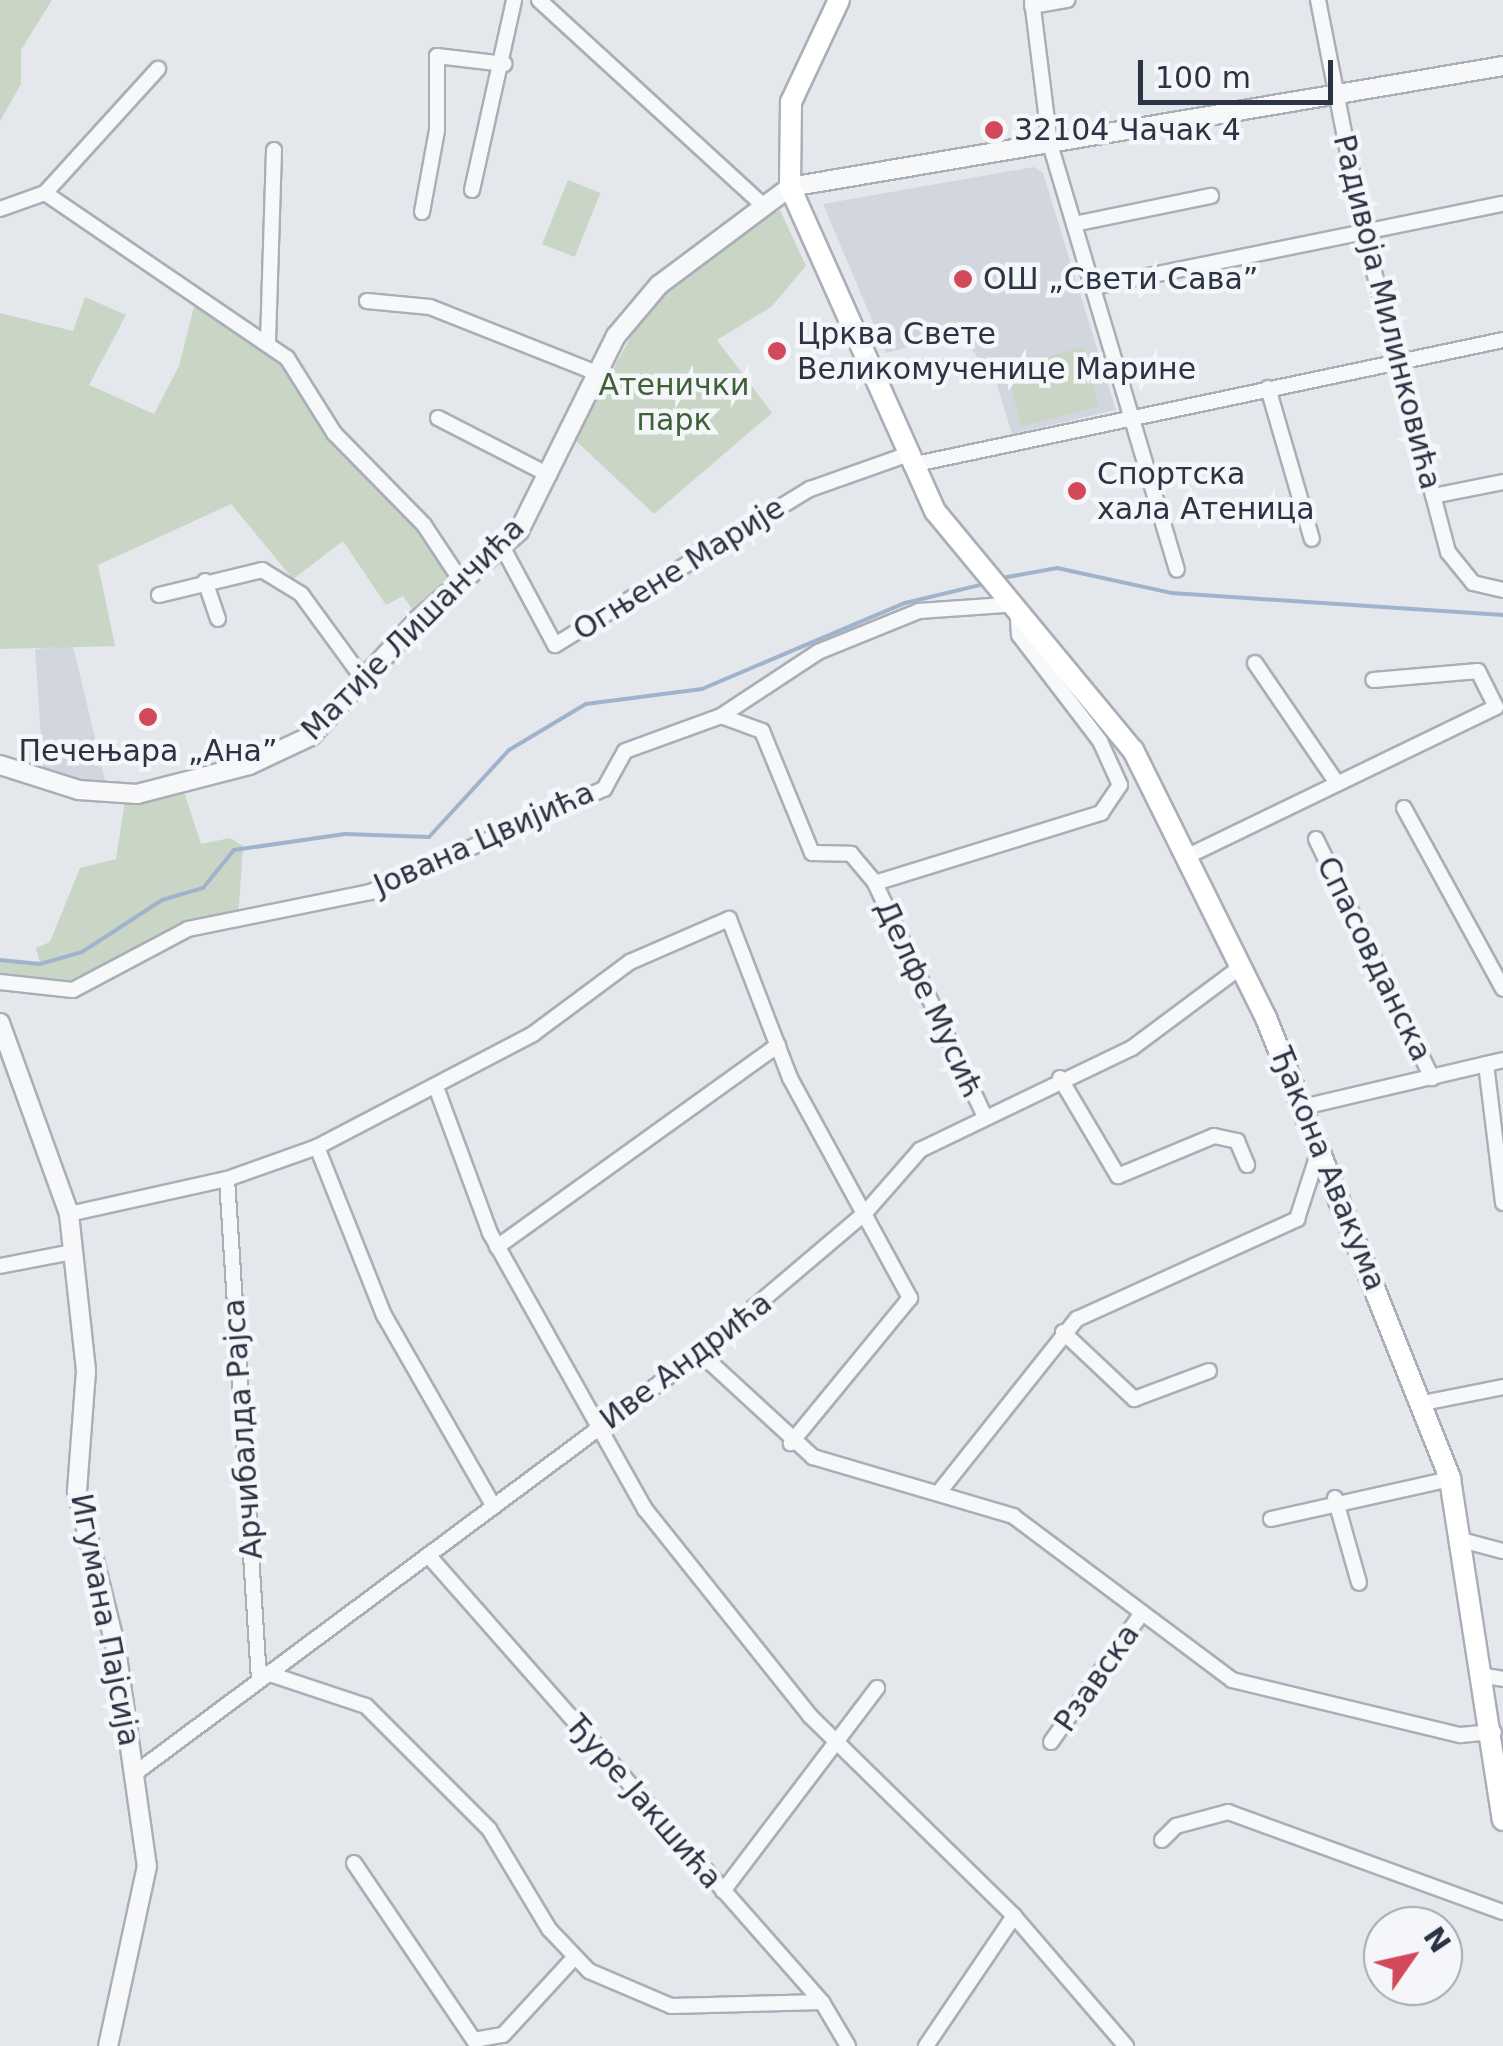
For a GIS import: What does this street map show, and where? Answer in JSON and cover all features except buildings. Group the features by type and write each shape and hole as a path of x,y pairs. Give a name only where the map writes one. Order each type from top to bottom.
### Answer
{"main road":[{"path":"790,187 792,102 838,0"},
{"name":"Ђакона Авакума","path":"790,187 909,460 976,570 1101,706 1188,856 1242,966 1320,1148 1450,1479 1495,1677 1494,1732 1503,1820"}],"street":[{"path":"472,190 505,64 514,0"},
{"path":"539,0 762,205"},
{"path":"1067,0 1032,3 1050,144 1177,569"},
{"name":"Радивоја Милинковића","path":"1318,0 1333,98 1364,234 1454,567 1473,584 1503,590"},
{"path":"422,212 437,130 437,56 505,64"},
{"path":"790,187 1333,98 1503,66"},
{"path":"0,209 46,193 158,69"},
{"path":"268,341 274,150"},
{"name":"Матије Лишанчића","path":"0,765 79,790 182,786 300,742 503,548 549,475 596,373 668,274 790,187"},
{"path":"46,193 268,341 463,584"},
{"path":"1074,224 1211,196"},
{"path":"1094,286 1503,204"},
{"path":"367,301 430,306 596,373"},
{"path":"909,460 1503,340"},
{"path":"1268,388 1312,539"},
{"path":"438,418 549,475"},
{"name":"Огњене Марије","path":"503,548 555,645 810,488 909,460"},
{"path":"1433,496 1503,482"},
{"path":"159,595 255,568 294,587 364,680"},
{"path":"205,581 218,619"},
{"path":"721,716 762,731 812,853 851,854 875,883 1101,814 1120,785 1100,741 1019,635 1008,608"},
{"name":"Јована Цвијића","path":"0,982 74,990 188,929 370,892 604,789 625,751 721,716 818,652 919,611 1008,608"},
{"path":"1255,664 1337,782"},
{"path":"1188,856 1496,706 1478,671 1374,680"},
{"path":"1404,808 1503,989"},
{"name":"Спасовданска","path":"1316,839 1432,1078"},
{"name":"Делфе Мусић","path":"875,883 984,1116"},
{"path":"68,1214 226,1179 317,1147 533,1034 630,962 728,919 778,1045 910,1308 791,1442"},
{"name":"Иве Андрића","path":"134,1774 700,1352 864,1214 920,1150 1060,1078 1132,1048 1242,966"},
{"name":"Игумана Пајсија","path":"0,1023 68,1214 86,1371 77,1492 134,1774 147,1866 108,2046"},
{"path":"497,1246 778,1045"},
{"path":"1302,1107 1503,1060"},
{"path":"1486,1064 1503,1202"},
{"path":"1060,1078 1118,1176 1214,1136 1237,1141 1248,1165"},
{"path":"436,1087 497,1246 596,1429 701,1583 836,1743 1014,1916 1126,2046"},
{"path":"317,1147 384,1315 494,1507"},
{"path":"940,1492 1062,1332 1126,1290 1297,1219 1320,1148"},
{"name":"Арчибалда Рајса","path":"226,1179 263,1676"},
{"path":"0,1266 72,1252"},
{"path":"1062,1332 1134,1400 1209,1371"},
{"path":"700,1352 791,1442 854,1475 940,1492 1013,1516 1248,1688 1460,1734 1494,1732"},
{"path":"1423,1403 1503,1388"},
{"path":"1271,1519 1335,1498 1450,1479"},
{"path":"1335,1498 1359,1582"},
{"path":"1464,1541 1503,1551"},
{"name":"Ђуре Јакшића","path":"428,1555 822,2002 848,2046"},
{"name":"Рзавска","path":"1051,1742 1142,1613"},
{"path":"263,1676 366,1706 489,1828 572,1960 672,2006 822,2002"},
{"path":"723,1891 877,1688"},
{"path":"1162,1840 1176,1826 1228,1812 1503,1912"},
{"path":"354,1863 474,2040 504,2035 572,1960"},
{"path":"926,2046 1014,1916"}],"shaded area":[{"name":"ОШ „Свети Сава”","path":"1034,167 1043,173 1116,410 1012,434 993,371 984,370 963,332 886,353 823,204"},
{"path":"73,646 108,792 44,783 35,649"}],"green space":[{"path":"0,0 52,0 21,50 21,84 0,121"},
{"path":"568,180 600,193 575,257 542,244"},
{"name":"Атенички парк","path":"780,210 806,266 771,307 717,340 772,413 654,514 574,439 648,306 693,259"},
{"path":"198,291 267,341 463,584 419,619 403,596 386,605 343,541 293,579 231,504 98,565 115,646 0,649 0,313 73,331 85,297 126,315 89,385 154,414 179,366"},
{"path":"1083,347 1099,406 1022,427 1006,368"},
{"path":"182,786 201,844 230,838 243,846 238,919 187,929 73,990 0,982 0,960 40,963 36,948 50,942 80,868 116,859 126,794"}],"waterway":[{"path":"1002,578 1057,568 1172,593 1503,615"},
{"path":"0,960 40,964 82,952 162,900 203,888 234,850 345,834 429,837 509,750 586,704 702,689 905,603 984,584"}],"place":[{"name":"32104 Чачак 4","path":"994,130"},
{"name":"ОШ „Свети Сава”","path":"963,279"},
{"name":"Црква Свете Великомученице Марине","path":"777,351"},
{"name":"Спортска хала Атеница","path":"1077,491"},
{"name":"Печењара „Ана”","path":"148,717"}]}
